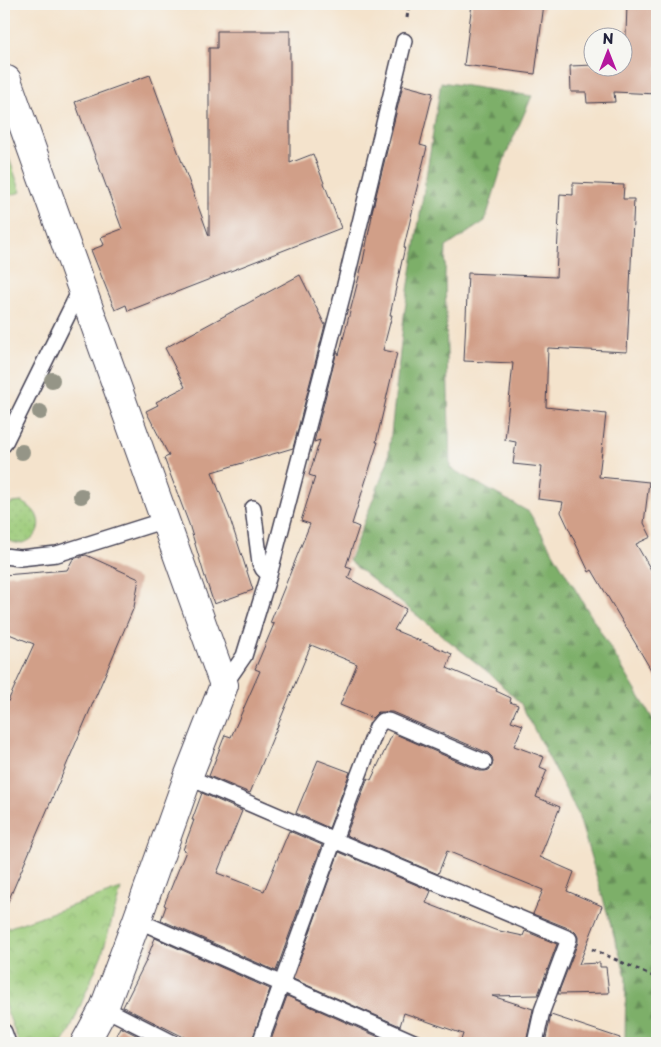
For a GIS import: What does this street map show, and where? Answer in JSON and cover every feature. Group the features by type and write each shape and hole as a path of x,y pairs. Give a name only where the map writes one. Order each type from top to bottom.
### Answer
{"street":[{"path":"5,77 224,685 188,777 104,1008 85,1043"}],"lane":[{"path":"224,685 244,656 269,575 343,294 404,41"},
{"path":"4,444 81,288"},
{"path":"253,508 260,563 269,575"},
{"path":"4,556 20,558 57,554 165,520"},
{"path":"260,1043 334,840 377,728 382,721 388,721 484,762"},
{"path":"188,777 570,939 542,1011 535,1043"},
{"path":"137,920 416,1043"},
{"path":"104,1008 172,1043"},
{"path":"4,1032 8,1043"}],"path":[{"path":"570,939 657,978"}],"green space":[{"path":"441,82 532,96 505,157 485,221 446,247 445,276 450,468 529,512 657,726 657,1043 625,1043 626,976 578,814 521,704 489,673 349,561 388,461 404,316"},
{"path":"4,144 21,192 4,197"},
{"path":"22,502 33,510 38,518 38,527 30,540 22,543 13,542 4,537 4,508 12,503"},
{"path":"121,889 102,954 71,1028 62,1043 19,1043 4,1003 4,929"}],"building":[{"path":"472,4 544,4 535,74 464,65"},
{"path":"627,4 657,4 657,94 614,92 615,102 587,103 586,92 571,92 570,66 584,65 584,78 634,78 634,28 626,28"},
{"path":"217,31 290,31 290,163 313,154 341,228 128,311 126,305 115,310 91,250 104,245 101,237 122,229 75,102 150,75 209,236 209,48 217,48"},
{"path":"403,85 433,93 420,145 427,147 412,208 390,315 392,315 383,350 397,353 376,442 378,442 352,524 359,527 346,566 352,568 348,578 406,609 394,630 452,654 447,668 497,689 496,691 511,698 510,702 518,705 511,721 523,725 514,746 544,757 540,767 547,770 536,797 560,807 540,857 574,872 567,891 602,906 579,964 600,963 600,967 606,967 609,993 558,994 578,942 578,937 573,930 533,914 543,890 447,851 438,874 346,835 368,778 371,780 393,733 480,771 489,770 493,761 488,753 392,712 378,712 372,718 340,705 357,664 311,645 250,793 209,776 225,735 231,737 260,671 255,669 274,624 270,623 310,524 301,521 315,477 309,475 320,440 314,442 337,351 339,355 363,261 371,216"},
{"path":"573,183 624,185 623,199 634,199 627,352 548,348 546,407 606,414 599,477 649,482 644,523 651,537 636,544 657,580 657,680 592,570 589,572 561,512 563,502 538,499 542,467 513,464 516,442 505,440 513,363 464,361 468,273 556,277 560,194 573,195"},
{"path":"300,275 325,325 293,448 212,472 230,519 253,590 214,604 189,524 164,458 169,456 146,411 158,405 156,402 185,387 165,348"},
{"path":"86,555 139,579 134,607 4,911 4,710 34,644 4,632 4,575 67,570 73,559"},
{"path":"318,760 350,772 329,828 296,813"},
{"path":"202,793 242,811 217,873 264,891 289,831 322,845 276,971 161,920 166,906 164,905 186,851 183,850"},
{"path":"339,852 431,891 426,903 495,930 523,936 525,931 557,944 538,995 492,996 533,1009 526,1043 460,1043 463,1034 404,1013 400,1026 293,979"},
{"path":"155,938 270,989 251,1043 196,1043 123,1007 146,961"},
{"path":"287,996 392,1043 270,1043"},
{"path":"551,1015 620,1038 619,1043 545,1043"},
{"path":"120,1027 152,1043 113,1043"}]}
